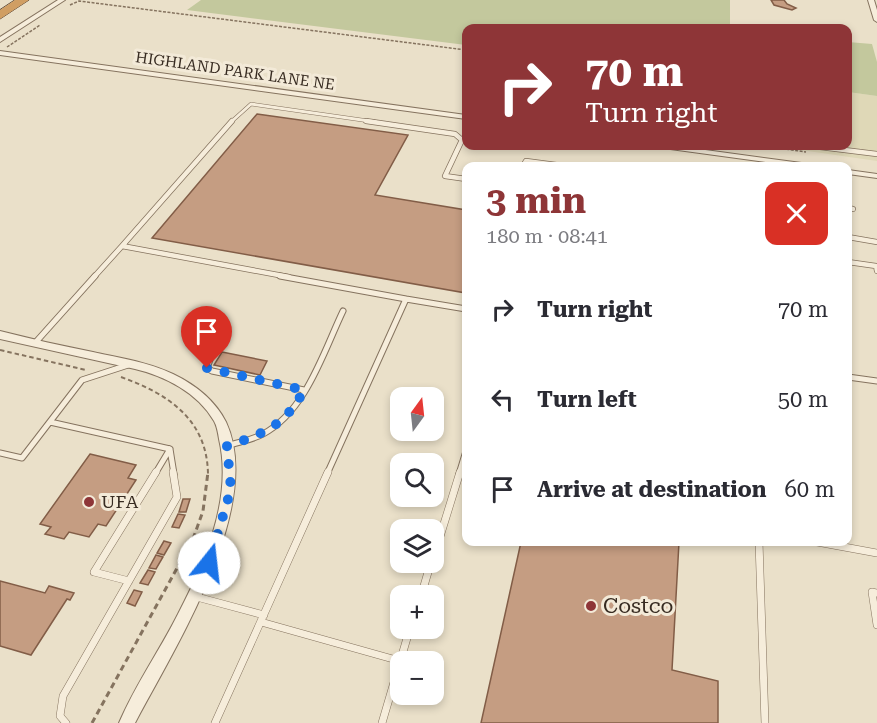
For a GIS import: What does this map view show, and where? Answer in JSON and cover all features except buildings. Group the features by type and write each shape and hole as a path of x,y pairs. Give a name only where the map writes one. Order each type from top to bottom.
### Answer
{"highway":[{"path":"0,10 16,0"},
{"path":"0,15 23,0"}],"street":[{"path":"0,40 62,0"},
{"path":"871,0 877,20"},
{"name":"HIGHLAND PARK LANE NE","path":"0,52 462,116"},
{"path":"692,150 780,162"},
{"path":"852,173 877,176"},
{"path":"0,335 130,364 166,375 194,392 221,424 227,446 231,489 209,563 127,723"}],"lane":[{"path":"35,343 243,109 251,104 455,134 462,140 445,176 462,178"},
{"path":"844,150 877,154"},
{"path":"852,238 877,242"},
{"path":"122,246 462,308"},
{"path":"852,263 876,266 877,271"},
{"path":"215,723 406,299"},
{"path":"227,446 263,434 283,420 296,406 343,310"},
{"path":"212,354 207,368 212,371 304,390"},
{"path":"0,453 22,458 82,380 130,364"},
{"path":"852,378 877,384"},
{"path":"50,423 170,449"},
{"path":"66,723 60,716 63,696 177,497 170,449"},
{"path":"129,581 94,572 170,449"},
{"path":"444,523 462,464"},
{"path":"759,546 765,723"},
{"path":"837,546 877,554"},
{"path":"877,593 872,592 877,625"},
{"path":"193,596 264,615"},
{"path":"261,622 390,658"},
{"path":"382,723 390,695"}],"path":[{"path":"62,10 79,1 462,49"},
{"path":"0,52 43,22"},
{"path":"0,350 95,372"}],"shaded area":[{"path":"852,93 877,96 877,161 801,150 852,150"}],"green space":[{"path":"201,0 730,0 730,24 462,24 462,44 187,10"},
{"path":"852,42 872,44 877,62 877,96 852,93"}],"place":[{"name":"UFA","path":"89,502"},
{"name":"Costco","path":"591,606"}],"route":[{"path":"207,368 212,371 304,390 296,406 283,420 263,434 227,446 231,489 209,563"}]}
